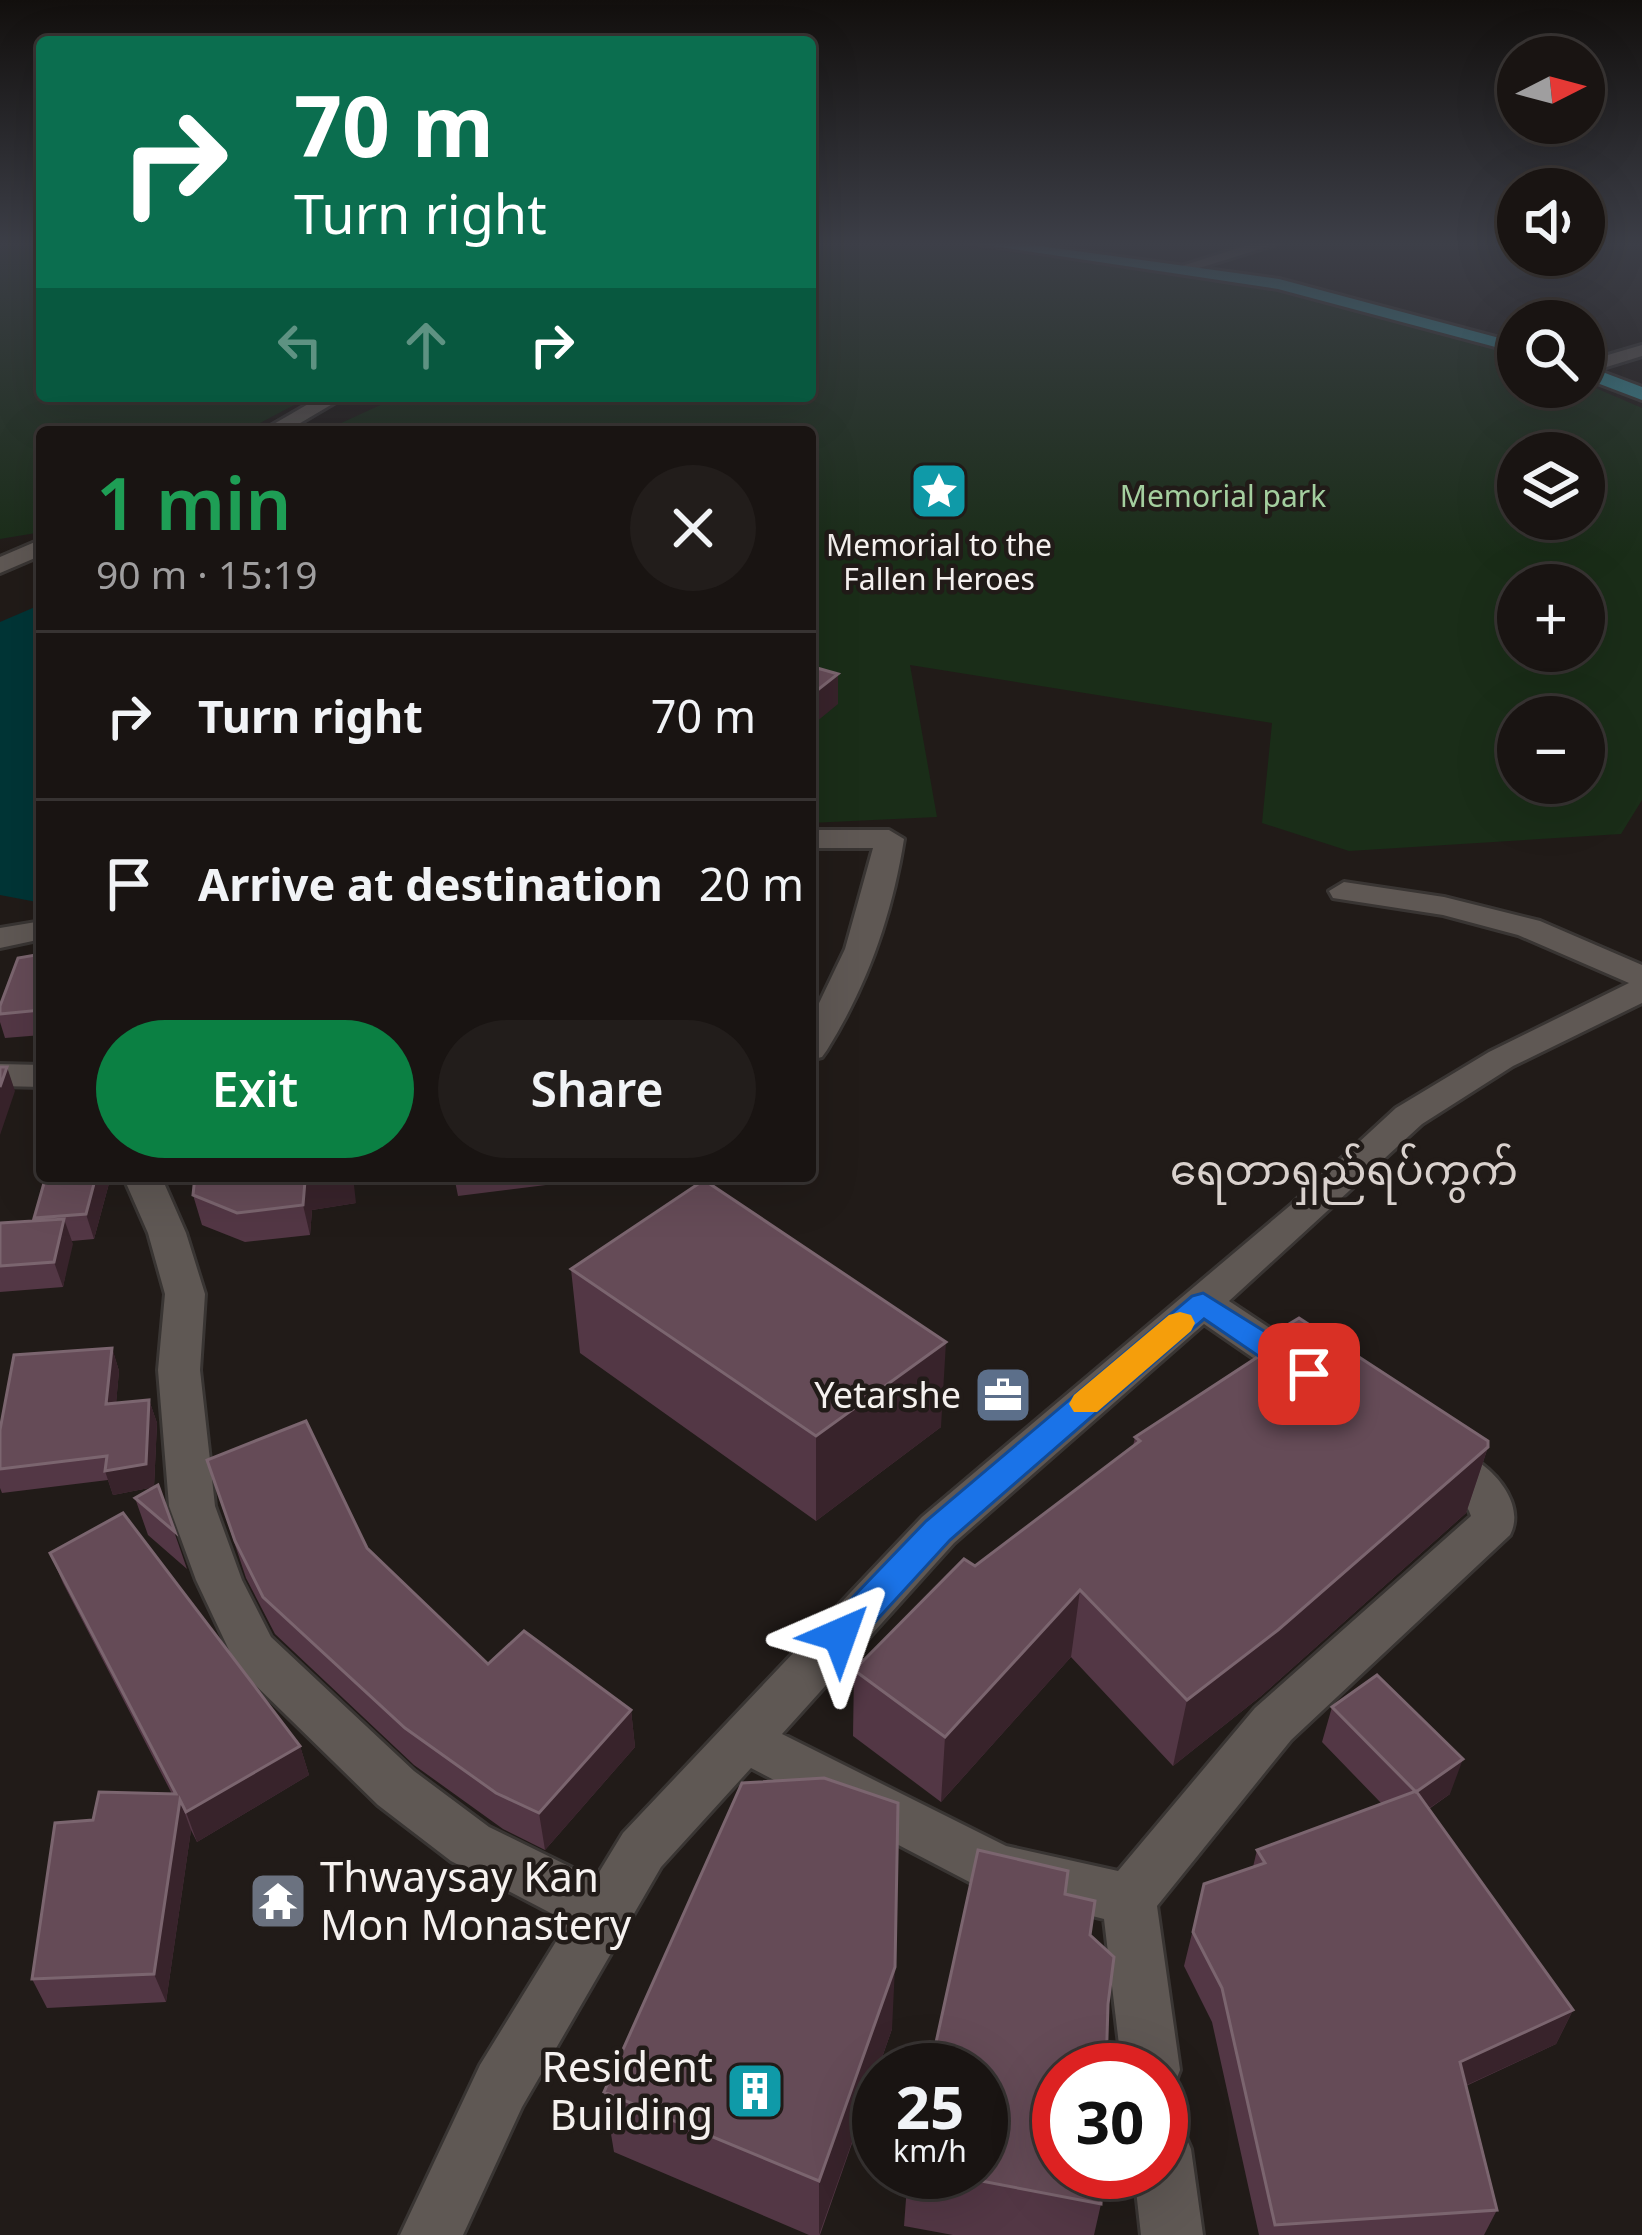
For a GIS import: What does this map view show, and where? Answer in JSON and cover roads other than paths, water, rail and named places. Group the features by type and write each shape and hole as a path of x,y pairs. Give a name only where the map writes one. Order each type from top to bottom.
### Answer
{"main road":[{"path":"1605,373 1642,384"},
{"path":"1605,376 1642,394"}],"street":[{"path":"1605,361 1642,350"},
{"path":"281,426 325,402"},
{"path":"0,566 36,549"},
{"path":"0,584 36,567"},
{"path":"816,839 889,839 881,899 816,1039"},
{"path":"1344,891 1444,906 1528,928 1642,977"},
{"path":"0,938 36,931"},
{"path":"431,2235 501,2086 642,1850 938,1530 1203,1304 1408,1116 1501,1059 1642,990"},
{"path":"0,1075 36,1076"},
{"path":"145,1182 185,1294 179,1370 192,1506 254,1652 396,1788 470,1844 602,1911"},
{"path":"1203,1304 1335,1392"},
{"path":"1148,2043 1129,1899 1273,1724 1494,1522 1494,1506 1486,1493 1391,1430"},
{"path":"743,1739 998,1869 1129,1899"},
{"path":"1167,2199 1172,2235"}],"water":[{"path":"36,607 36,902 0,895 0,622"}],"place":[{"name":"Memorial to the Fallen Heroes","path":"939,491"},
{"name":"Yetarshe","path":"1003,1395"},
{"name":"Thwaysay Kan Mon Monastery","path":"278,1901"},
{"name":"Resident Building","path":"755,2091"}],"district":[{"name":"ရေတာရှည်ရပ်ကွက်","path":"1344,1170"}],"park label":[{"name":"Memorial park","path":"1223,497"}]}
